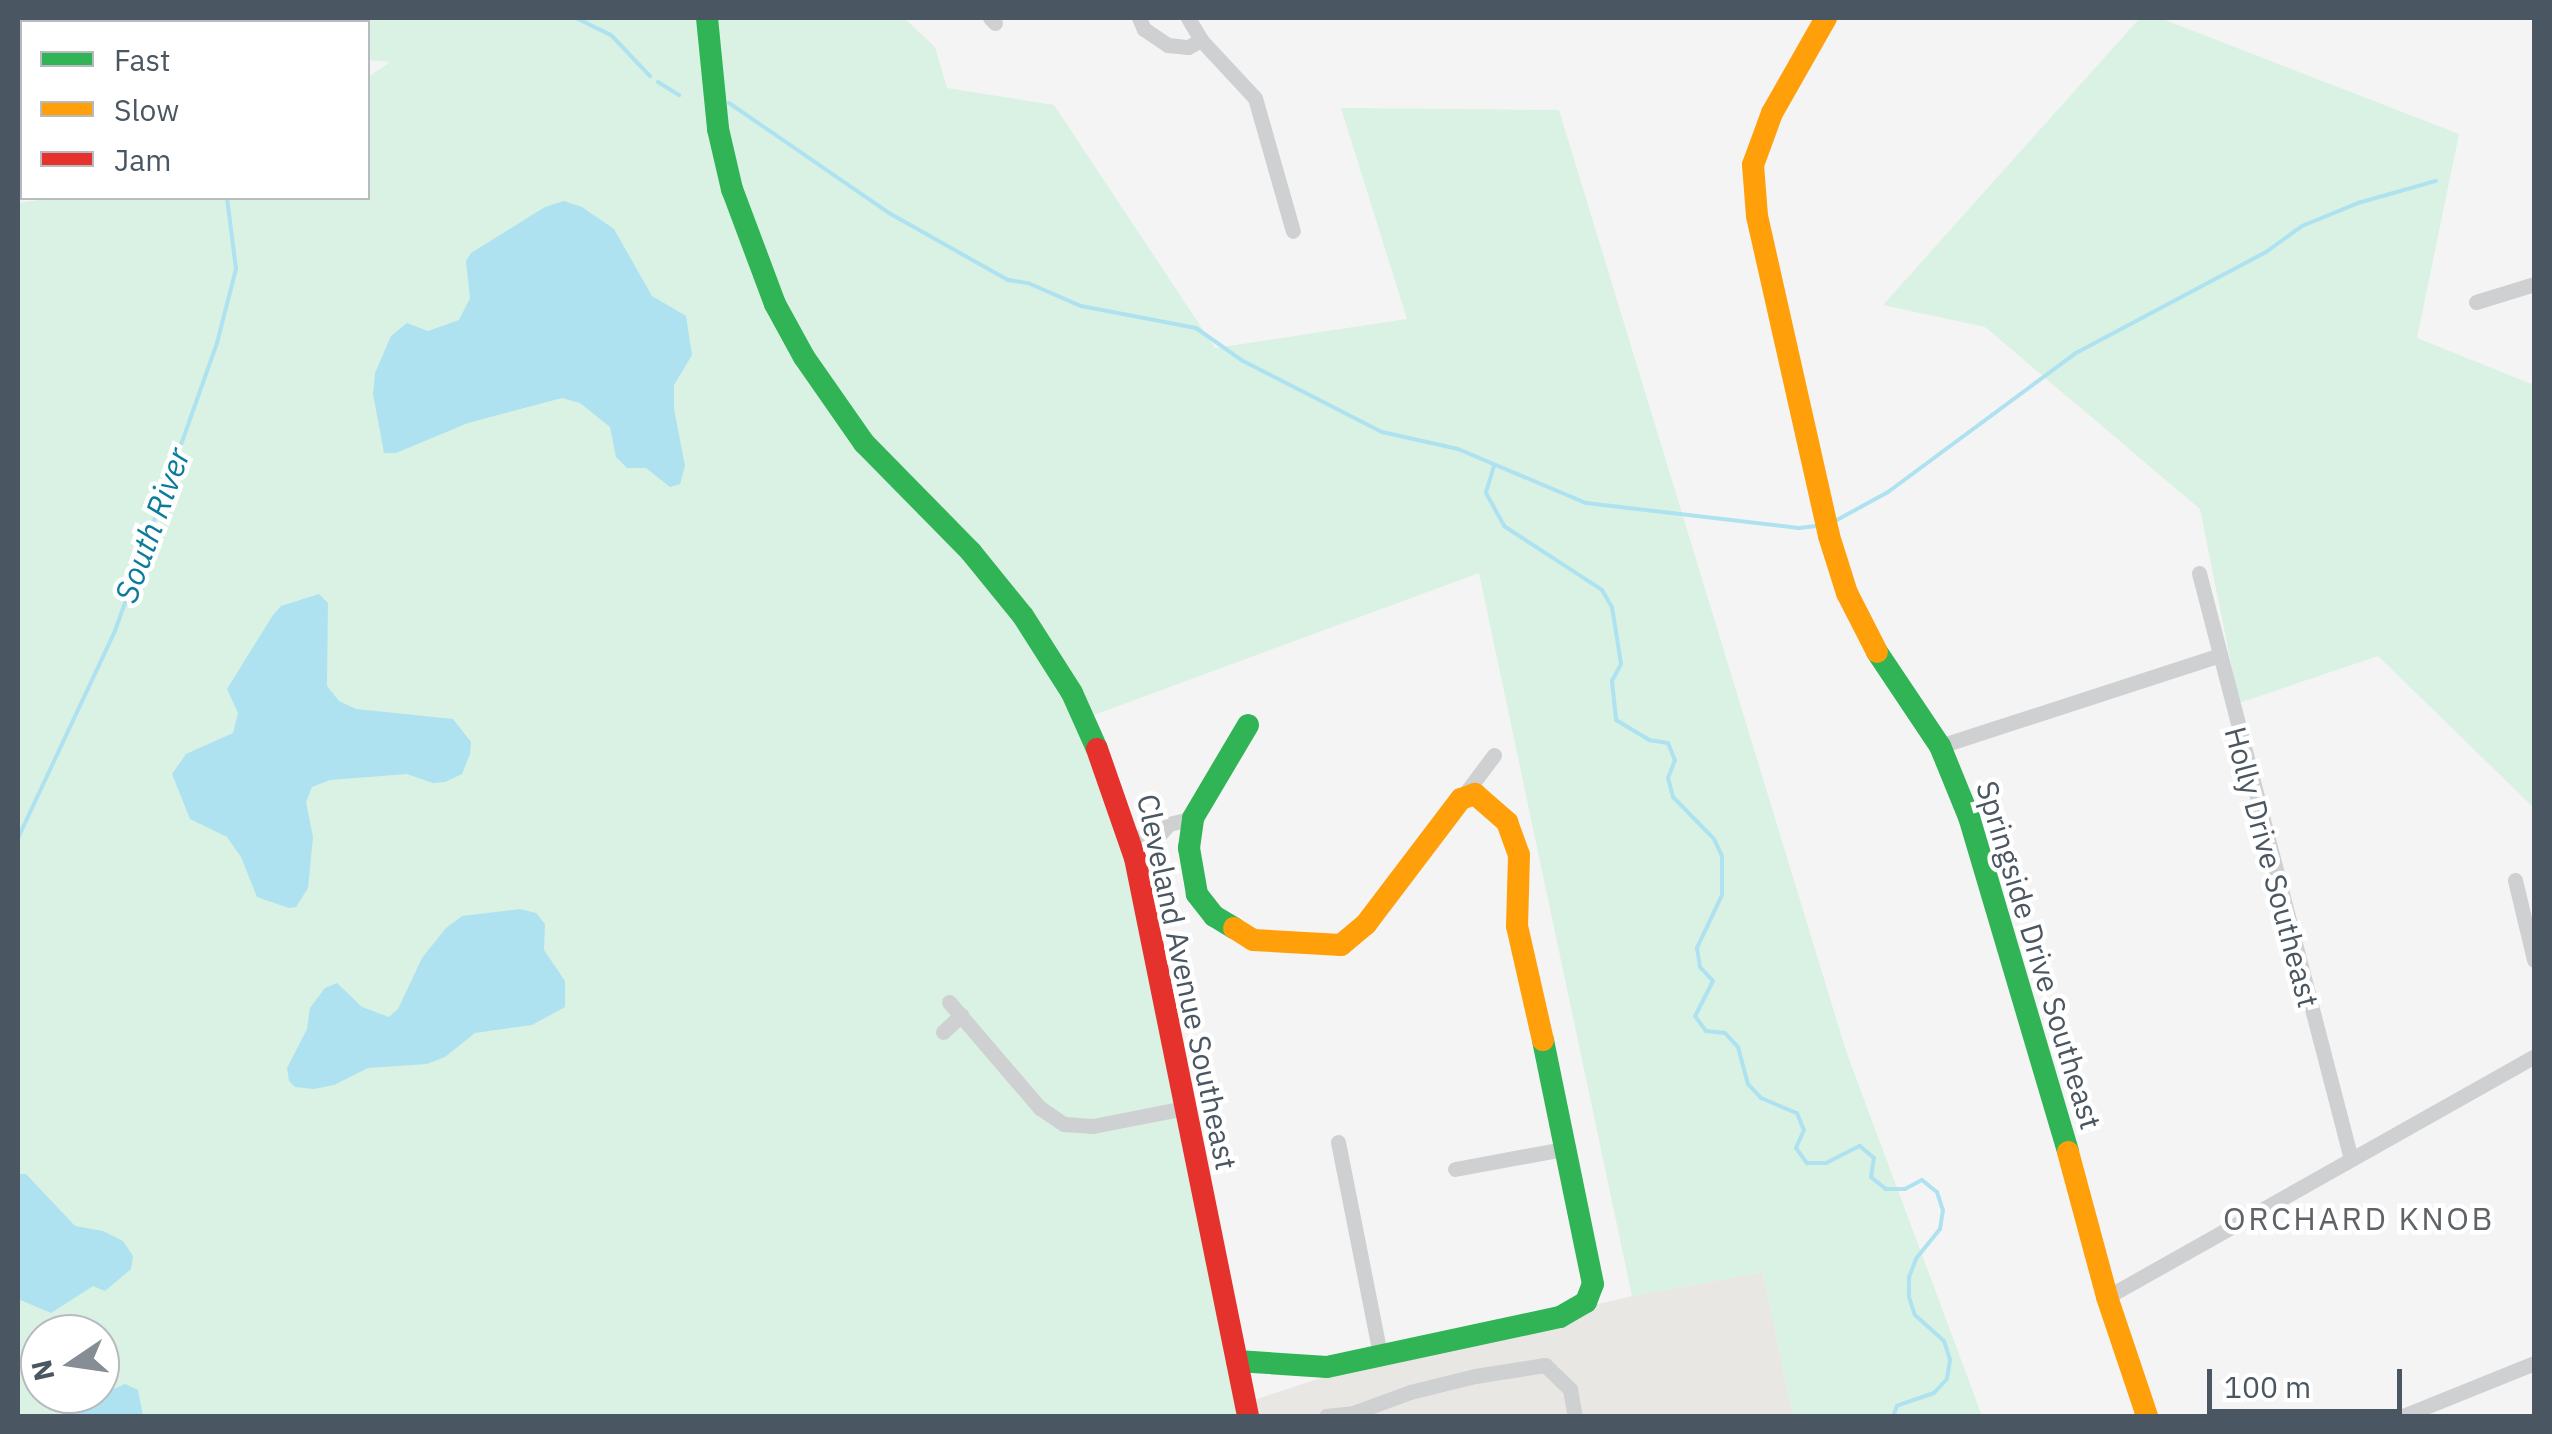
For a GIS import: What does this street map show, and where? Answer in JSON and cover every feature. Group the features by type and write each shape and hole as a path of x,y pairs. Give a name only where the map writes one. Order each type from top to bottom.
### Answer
{"street":[{"name":"Cleveland Avenue Southeast","path":"707,18 715,112 732,189 774,304 804,357 864,443 971,552 1050,655 1112,783 1129,839 1248,1416"},
{"path":"1139,18 1144,29 1168,45 1188,47 1201,40"},
{"path":"1188,18 1201,40 1255,98 1293,231"},
{"name":"Springside Drive Southeast","path":"1826,18 1759,141 1753,165 1757,216 1829,536 1847,594 1872,644 1940,746 1998,904 2107,1297 2147,1416"},
{"path":"2476,302 2534,284"},
{"name":"Holly Drive Southeast","path":"2199,573 2217,656 2350,1158"},
{"path":"1940,746 2217,656"},
{"path":"1248,725 1193,818 1190,848 1197,894 1214,916 1235,932 1276,944 1340,945 1366,924 1494,755"},
{"path":"1237,1361 1328,1367 1560,1317 1586,1302 1593,1284 1591,1268 1517,926 1520,854 1507,822 1474,794 1461,799"},
{"path":"1129,839 1160,834 1169,824 1193,818"},
{"path":"1160,834 1178,848 1190,848"},
{"path":"2515,880 2534,960"},
{"path":"949,1002 1040,1108 1064,1124 1093,1126 1185,1108"},
{"path":"943,1032 961,1016"},
{"path":"2107,1297 2534,1056"},
{"path":"1338,1142 1380,1355"},
{"path":"1454,1168 1568,1148"},
{"path":"2403,1416 2534,1363"},
{"path":"1326,1416 1363,1413 1426,1388 1544,1366 1570,1390 1575,1416"}],"shaded area":[{"path":"1763,1272 1793,1416 1254,1416 1251,1401 1411,1348 1632,1296"}],"green space":[{"path":"18,18 904,18 935,47 947,88 1054,105 1215,348 1407,319 1341,108 1559,110 1846,1051 1982,1416 1793,1416 1763,1272 1632,1296 1479,573 1091,716 1254,1416 18,1416 18,203 370,200 370,76 390,62 370,60 370,20 20,20 20,48"},
{"path":"2140,18 2160,18 2459,134 2417,338 2534,385 2534,808 2378,656 2239,703 2200,509 1985,327 1883,305"}],"water":[{"path":"564,201 582,207 614,229 652,296 686,316 692,355 674,385 674,409 685,466 680,484 670,487 646,468 627,468 616,457 610,427 580,403 562,398 468,423 396,453 384,453 373,394 375,373 391,336 407,323 428,331 459,320 470,298 466,261 471,253 545,207"},
{"path":"319,594 328,603 327,686 339,701 356,709 453,719 471,742 470,754 462,774 445,782 433,783 407,774 330,780 312,787 306,802 313,837 308,888 296,907 289,908 257,897 241,857 227,837 190,819 172,774 186,754 233,733 238,713 227,689 273,615 281,606"},
{"path":"520,909 536,913 545,924 544,950 565,981 565,1007 532,1025 475,1033 445,1057 427,1064 368,1068 334,1085 314,1089 295,1087 289,1081 287,1068 307,1029 310,1008 325,988 337,983 362,1007 389,1017 398,1009 422,958 446,928 462,916"},
{"path":"18,1174 26,1174 75,1226 103,1231 123,1241 133,1256 131,1269 105,1291 93,1286 51,1313 18,1299"},
{"path":"125,1384 138,1390 143,1416 49,1416 120,1414 120,1386"}],"waterway":[{"path":"576,18 611,35 650,76"},
{"path":"658,82 679,95"},
{"path":"729,103 889,213 1008,280 1028,283 1081,306 1196,328 1243,361 1382,432 1458,449 1586,503 1799,528 1816,526"},
{"path":"1835,521 1888,492 2076,353 2266,252 2302,226 2358,203 2436,181"},
{"name":"South River","path":"18,838 115,631 217,343 236,269 227,200"},
{"path":"1494,466 1486,493 1504,526 1602,590 1612,607 1621,664 1612,681 1616,720 1649,740 1668,743 1675,760 1668,778 1673,797 1714,839 1722,856 1722,895 1697,948 1700,967 1713,981 1695,1016 1706,1031 1725,1033 1738,1047 1748,1084 1761,1098 1797,1113 1804,1130 1796,1148 1807,1163 1826,1163 1860,1146 1874,1158 1871,1177 1886,1189 1905,1189 1922,1180 1937,1192 1943,1210 1940,1229 1916,1259 1909,1277 1909,1297 1915,1315 1944,1341 1950,1360 1947,1379 1934,1393 1897,1406 1893,1416"}],"traffic: fast":[{"path":"707,18 718,129 732,189 775,304 804,357 864,443 971,552 1023,616 1072,693 1097,749"},
{"path":"1877,652 1940,746 1969,817 2068,1152"},
{"path":"1234,928 1214,916 1197,894 1189,848 1193,818 1248,725"},
{"path":"1237,1361 1327,1367 1560,1317 1586,1302 1593,1284 1543,1040"}],"traffic: slow":[{"path":"1826,18 1772,113 1753,165 1757,216 1829,536 1847,593 1877,652"},
{"path":"1234,928 1253,940 1341,945 1366,924 1461,799 1475,794 1507,822 1519,855 1517,926 1543,1040"},
{"path":"2068,1152 2107,1297 2147,1416"}],"traffic: jam":[{"path":"1097,749 1135,858 1248,1416"}],"district":[{"name":"ORCHARD KNOB","path":"2359,1218"}]}
